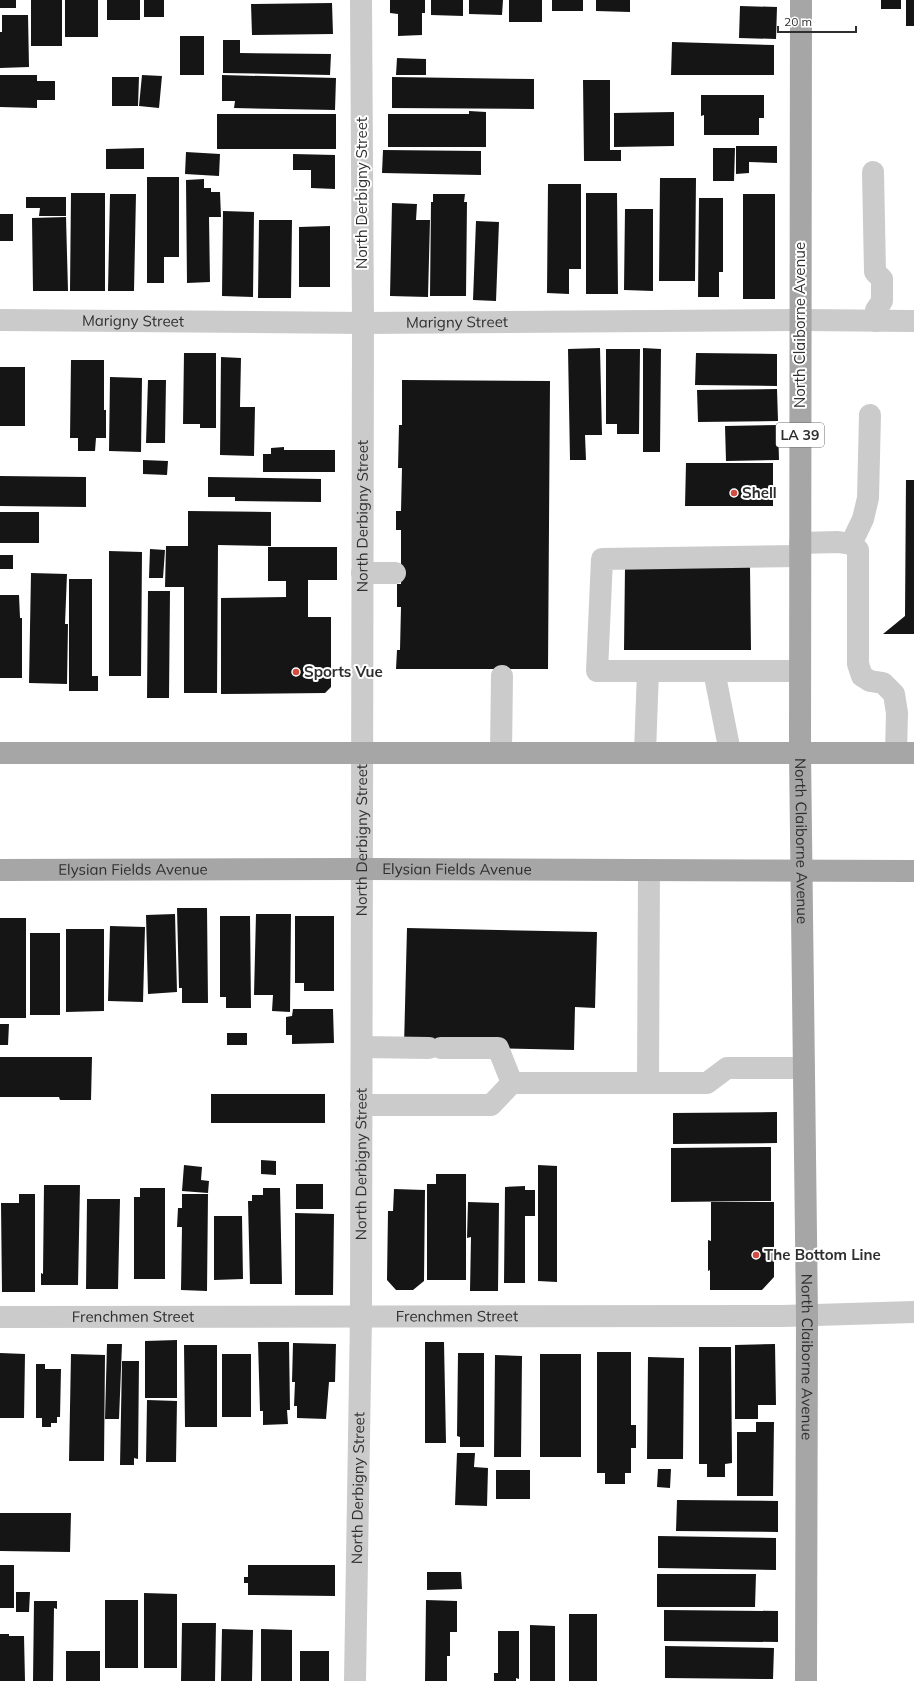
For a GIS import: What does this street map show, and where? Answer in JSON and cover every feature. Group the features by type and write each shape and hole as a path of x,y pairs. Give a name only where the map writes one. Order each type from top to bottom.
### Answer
{"main road":[{"name":"North Claiborne Avenue","path":"801,0 800,752 806,1316 806,1681"},
{"path":"0,753 905,753"},
{"name":"Elysian Fields Avenue","path":"0,870 362,869 914,871"}],"street":[{"name":"North Derbigny Street","path":"355,1681 361,1316 362,1047 361,753 363,323 361,0"},
{"path":"873,172 875,272 869,278 870,304 876,315"},
{"name":"Marigny Street","path":"0,320 363,323 800,320 876,315 914,321"},
{"path":"850,544 863,520 868,498 870,415"},
{"path":"800,671 597,671 602,559 800,549 838,542 850,544 858,550 858,664 862,676 870,681 883,683 894,694 905,753"},
{"path":"362,573 395,573"},
{"path":"645,752 648,671"},
{"path":"714,671 730,752"},
{"path":"501,752 502,676"},
{"path":"648,1083 649,870"},
{"path":"362,1047 498,1048 512,1083"},
{"path":"361,1105 491,1105 512,1083 707,1083 727,1068 804,1068"},
{"name":"Frenchmen Street","path":"0,1317 806,1316 914,1312"}],"building":[{"path":"0,0 16,0 16,8 0,8"},
{"path":"31,0 62,0 62,46 31,46"},
{"path":"65,0 98,0 98,37 65,37"},
{"path":"107,0 140,0 140,20 107,20"},
{"path":"144,0 164,0 164,17 144,17"},
{"path":"390,0 425,0 425,13 422,13 422,35 398,36 398,14 390,13"},
{"path":"431,0 463,0 463,16 431,15"},
{"path":"469,0 503,0 502,15 469,14"},
{"path":"509,0 542,0 542,22 509,22"},
{"path":"552,0 583,0 583,11 552,11"},
{"path":"596,0 630,0 630,12 596,11"},
{"path":"881,0 901,0 901,9 881,9"},
{"path":"906,0 914,0 914,26 906,26"},
{"path":"332,3 333,34 252,35 251,4"},
{"path":"740,6 777,7 776,39 739,38"},
{"path":"2,15 28,15 29,67 0,68 0,32 2,32"},
{"path":"180,36 204,36 204,75 180,75"},
{"path":"223,40 240,40 240,53 331,54 330,75 223,73"},
{"path":"672,42 774,45 774,75 671,75"},
{"path":"397,58 426,59 426,75 396,75"},
{"path":"0,75 37,75 37,81 55,81 55,100 37,100 37,108 0,107"},
{"path":"142,75 162,76 159,108 139,106"},
{"path":"222,75 336,78 335,110 234,108 235,101 222,101"},
{"path":"112,77 139,77 138,106 112,106"},
{"path":"392,77 534,79 534,109 392,108"},
{"path":"583,80 610,80 610,150 621,150 621,161 584,161"},
{"path":"701,95 764,95 764,118 759,118 759,135 704,135 704,115 701,116"},
{"path":"469,111 486,112 486,147 388,147 388,114 469,114"},
{"path":"674,112 674,146 614,147 614,113"},
{"path":"217,114 336,114 336,149 217,149"},
{"path":"736,146 777,146 777,163 749,162 749,173 736,174"},
{"path":"144,148 144,169 106,169 106,149"},
{"path":"713,148 735,148 734,181 713,181"},
{"path":"383,150 481,151 481,175 382,173"},
{"path":"186,152 220,154 219,176 185,174"},
{"path":"293,154 335,155 335,189 311,188 311,170 293,170"},
{"path":"147,177 179,177 179,257 164,257 164,283 147,283"},
{"path":"660,178 696,178 695,281 659,281"},
{"path":"204,179 204,188 211,188 211,192 220,192 221,217 209,217 210,282 187,283 186,180"},
{"path":"548,184 581,184 581,269 569,269 569,294 547,293"},
{"path":"71,193 105,193 105,291 70,291"},
{"path":"586,193 617,193 618,294 586,294"},
{"path":"110,194 136,194 134,291 108,291"},
{"path":"433,194 465,194 464,202 467,202 466,296 430,296 431,202 433,202"},
{"path":"743,194 775,194 775,299 743,299"},
{"path":"26,197 66,197 66,216 39,216 40,208 26,208"},
{"path":"699,198 723,198 723,272 719,272 719,297 698,297"},
{"path":"392,203 417,204 416,220 430,220 428,297 390,296"},
{"path":"625,209 653,209 653,291 624,290"},
{"path":"223,211 254,212 253,297 222,296"},
{"path":"0,214 13,214 13,241 0,241"},
{"path":"66,217 68,291 33,291 32,218"},
{"path":"259,220 292,220 291,298 258,298"},
{"path":"476,221 499,222 496,301 473,300"},
{"path":"330,226 330,287 299,287 299,227"},
{"path":"600,348 602,435 585,435 586,460 570,460 568,349"},
{"path":"643,348 661,349 660,452 643,452"},
{"path":"606,349 640,349 639,434 617,434 617,424 606,424"},
{"path":"184,353 216,353 216,428 200,428 200,424 183,424"},
{"path":"696,353 777,354 777,386 695,385"},
{"path":"221,357 241,358 240,407 255,407 254,456 220,455"},
{"path":"71,360 104,360 104,410 106,410 106,438 96,438 95,451 78,451 78,438 70,438"},
{"path":"0,367 25,367 25,426 0,426"},
{"path":"110,377 142,378 141,452 109,451"},
{"path":"148,380 166,380 165,443 146,443"},
{"path":"402,380 550,381 548,669 396,669 397,650 400,650 401,607 397,607 397,584 401,584 401,530 396,530 396,511 401,511 402,468 398,468 399,425 402,425"},
{"path":"777,389 778,421 698,422 697,390"},
{"path":"778,425 779,460 726,461 725,426"},
{"path":"284,447 284,450 335,450 335,472 263,472 263,454 271,454 271,448"},
{"path":"143,460 168,461 167,475 143,474"},
{"path":"686,463 773,463 773,506 685,506"},
{"path":"0,476 86,477 86,507 0,506"},
{"path":"208,477 321,479 321,502 235,501 235,497 208,497"},
{"path":"906,480 914,480 914,634 883,634 905,616"},
{"path":"188,511 271,512 271,546 218,545 217,693 184,693 184,587 165,587 166,546 188,546"},
{"path":"0,512 39,512 39,543 0,543"},
{"path":"268,547 337,547 337,580 308,580 308,617 331,617 331,687 325,693 221,694 221,598 286,597 286,581 268,581"},
{"path":"150,549 165,550 163,578 149,578"},
{"path":"109,551 142,552 141,676 109,676"},
{"path":"0,555 13,555 13,569 0,569"},
{"path":"625,567 750,567 751,650 624,650"},
{"path":"31,573 67,574 65,624 68,624 67,684 29,683"},
{"path":"69,579 92,579 92,676 98,676 98,691 69,691"},
{"path":"148,591 170,591 169,698 147,698"},
{"path":"0,595 19,595 20,618 22,618 22,678 0,678"},
{"path":"177,908 207,908 208,1003 182,1003 182,988 179,988"},
{"path":"175,914 177,992 148,994 146,915"},
{"path":"256,914 291,914 290,1012 272,1011 273,995 254,995"},
{"path":"220,916 250,916 251,1008 226,1008 226,997 220,997"},
{"path":"295,916 334,916 334,991 304,991 304,983 295,983"},
{"path":"0,918 26,918 26,1018 0,1018"},
{"path":"110,926 145,927 143,1002 108,1001"},
{"path":"407,928 597,932 595,1008 575,1007 574,1050 404,1046"},
{"path":"66,929 104,929 104,1011 66,1012"},
{"path":"30,933 60,933 60,1015 30,1015"},
{"path":"293,1009 333,1009 334,1043 292,1044 292,1035 286,1035 286,1017 292,1016"},
{"path":"0,1024 9,1024 8,1045 0,1045"},
{"path":"227,1033 247,1033 247,1045 227,1045"},
{"path":"0,1057 92,1057 91,1100 60,1100 59,1097 0,1097"},
{"path":"211,1094 325,1094 325,1123 211,1123"},
{"path":"777,1112 777,1143 673,1144 673,1113"},
{"path":"771,1147 771,1201 671,1202 671,1148"},
{"path":"261,1160 276,1161 276,1175 261,1174"},
{"path":"184,1165 202,1167 201,1180 209,1181 208,1193 182,1191"},
{"path":"538,1165 557,1166 557,1282 538,1281"},
{"path":"436,1174 466,1174 466,1280 427,1280 427,1184 436,1184"},
{"path":"296,1184 323,1184 323,1209 296,1209"},
{"path":"44,1185 80,1185 78,1285 41,1285 41,1273 43,1274"},
{"path":"525,1186 525,1190 535,1190 535,1216 525,1216 525,1283 504,1283 505,1187"},
{"path":"140,1188 165,1188 165,1279 134,1279 134,1197 140,1197"},
{"path":"263,1188 280,1188 282,1284 250,1284 248,1201 252,1201 252,1195 263,1195"},
{"path":"394,1189 425,1190 424,1281 413,1290 396,1290 387,1280 388,1211 393,1211"},
{"path":"19,1194 35,1194 35,1292 2,1292 1,1203 19,1203"},
{"path":"182,1194 208,1194 207,1291 181,1290 182,1227 177,1227 178,1208 182,1208"},
{"path":"87,1199 120,1199 118,1289 86,1289"},
{"path":"468,1202 499,1203 498,1291 470,1291 471,1237 467,1238"},
{"path":"711,1202 774,1202 774,1277 762,1290 710,1290 710,1270 708,1271 708,1240 711,1241"},
{"path":"295,1213 334,1214 333,1295 295,1295"},
{"path":"214,1216 242,1216 243,1279 214,1280"},
{"path":"177,1340 177,1398 145,1398 145,1341"},
{"path":"258,1342 289,1342 290,1410 287,1410 288,1424 263,1425 263,1411 260,1411"},
{"path":"425,1342 444,1342 446,1443 425,1443"},
{"path":"293,1343 336,1344 335,1382 329,1382 326,1419 297,1418 297,1406 294,1406 295,1382 292,1382"},
{"path":"107,1344 122,1344 119,1419 105,1419"},
{"path":"775,1344 776,1405 758,1405 758,1419 735,1419 735,1345"},
{"path":"184,1345 217,1345 217,1427 185,1427"},
{"path":"699,1347 731,1347 732,1463 725,1464 725,1477 707,1477 707,1464 699,1464"},
{"path":"597,1352 631,1352 631,1425 636,1425 636,1448 631,1448 631,1473 625,1473 625,1484 605,1484 605,1473 597,1473"},
{"path":"0,1353 25,1354 24,1418 0,1418"},
{"path":"458,1353 484,1353 484,1447 460,1447 460,1437 457,1436"},
{"path":"71,1354 105,1355 104,1461 69,1461"},
{"path":"222,1354 251,1354 251,1417 222,1417"},
{"path":"540,1354 581,1354 581,1457 540,1457"},
{"path":"495,1355 522,1356 521,1457 494,1457"},
{"path":"648,1357 684,1358 683,1459 647,1459"},
{"path":"122,1361 139,1361 138,1459 134,1458 134,1465 120,1465"},
{"path":"36,1364 45,1364 45,1369 61,1369 60,1417 57,1417 57,1423 51,1423 51,1427 42,1427 42,1418 36,1418"},
{"path":"147,1400 177,1401 176,1462 146,1462"},
{"path":"756,1422 774,1422 773,1496 737,1496 737,1432 756,1432"},
{"path":"457,1453 475,1453 474,1467 488,1468 487,1506 455,1505"},
{"path":"658,1469 671,1469 670,1488 657,1487"},
{"path":"496,1470 530,1470 530,1499 496,1499"},
{"path":"677,1500 778,1501 778,1532 676,1531"},
{"path":"0,1513 71,1513 70,1552 0,1551"},
{"path":"658,1536 776,1538 776,1570 658,1568"},
{"path":"0,1565 14,1565 14,1608 0,1608"},
{"path":"248,1565 335,1565 335,1596 248,1595 248,1583 244,1583 244,1577 248,1577"},
{"path":"427,1572 461,1572 462,1589 427,1590"},
{"path":"657,1574 756,1574 755,1607 657,1607"},
{"path":"16,1592 30,1592 29,1612 16,1612"},
{"path":"144,1593 177,1594 177,1668 144,1668"},
{"path":"105,1600 138,1600 138,1668 105,1668"},
{"path":"426,1600 457,1601 457,1632 450,1632 450,1656 447,1656 447,1681 425,1681"},
{"path":"34,1601 57,1601 57,1609 54,1608 53,1681 33,1681"},
{"path":"664,1610 778,1611 778,1642 664,1641"},
{"path":"569,1614 597,1614 597,1681 569,1681"},
{"path":"182,1623 216,1623 215,1681 181,1681"},
{"path":"530,1625 555,1626 555,1681 530,1681"},
{"path":"222,1629 253,1630 252,1681 221,1681"},
{"path":"261,1629 292,1630 292,1681 261,1681"},
{"path":"498,1631 519,1631 519,1679 516,1678 516,1681 494,1681 494,1673 498,1673"},
{"path":"0,1634 9,1634 9,1636 24,1636 25,1681 0,1681"},
{"path":"665,1646 774,1648 773,1679 665,1678"},
{"path":"66,1651 100,1651 100,1681 66,1681"},
{"path":"300,1651 329,1651 329,1681 300,1681"}],"place":[{"name":"Shell","path":"734,493"},
{"name":"Sports Vue","path":"296,672"},
{"name":"The Bottom Line","path":"756,1255"}]}
